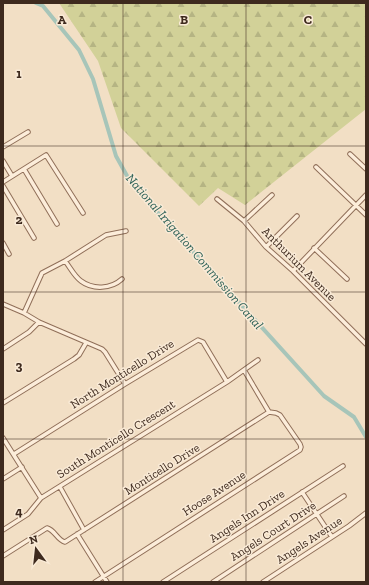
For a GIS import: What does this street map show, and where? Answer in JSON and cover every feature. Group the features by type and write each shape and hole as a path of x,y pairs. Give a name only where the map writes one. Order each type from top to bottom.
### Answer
{"street":[{"path":"3,147 28,132"},
{"path":"350,154 366,169"},
{"path":"3,182 46,155 83,213"},
{"path":"3,161 12,176"},
{"path":"316,167 366,215"},
{"path":"24,169 57,224"},
{"path":"3,186 34,238"},
{"path":"244,221 272,194"},
{"path":"293,271 366,195"},
{"name":"Anthurium Avenue","path":"217,199 244,221 266,247 293,271 366,344"},
{"path":"266,247 297,216"},
{"path":"24,313 42,273 65,261 106,235 126,231"},
{"path":"3,243 9,254"},
{"path":"314,248 347,279"},
{"path":"65,261 81,281 91,286 109,286 117,284 122,279"},
{"path":"3,304 105,352 125,384"},
{"path":"3,349 29,332 39,322"},
{"name":"North Monticello Drive","path":"14,454 198,340 203,342 227,382"},
{"path":"3,403 74,359 86,343"},
{"name":"South Monticello Crescent","path":"3,530 28,514 41,498 227,382 258,360"},
{"path":"244,370 269,412"},
{"name":"Monticello Drive","path":"3,556 47,528 50,529 61,541 65,542 269,412"},
{"name":"Hoose Avenue","path":"95,582 300,450 302,447 280,416 276,413 269,412"},
{"path":"3,438 41,498"},
{"name":"Angels Inn Drive","path":"163,582 343,466"},
{"path":"3,479 22,467"},
{"path":"60,487 84,530"},
{"path":"302,492 332,537"},
{"name":"Angels Court Drive","path":"213,582 344,496"},
{"name":"Angels Avenue","path":"263,582 349,526 366,513"},
{"path":"77,534 106,582"}],"green space":[{"path":"59,3 366,3 366,109 245,205 218,188 199,206 121,128 98,61"}],"waterway":[{"name":"National Irrigation Commission Canal","path":"36,3 43,6 79,50 93,79 116,156 131,183 324,396 354,417 366,437"}]}
